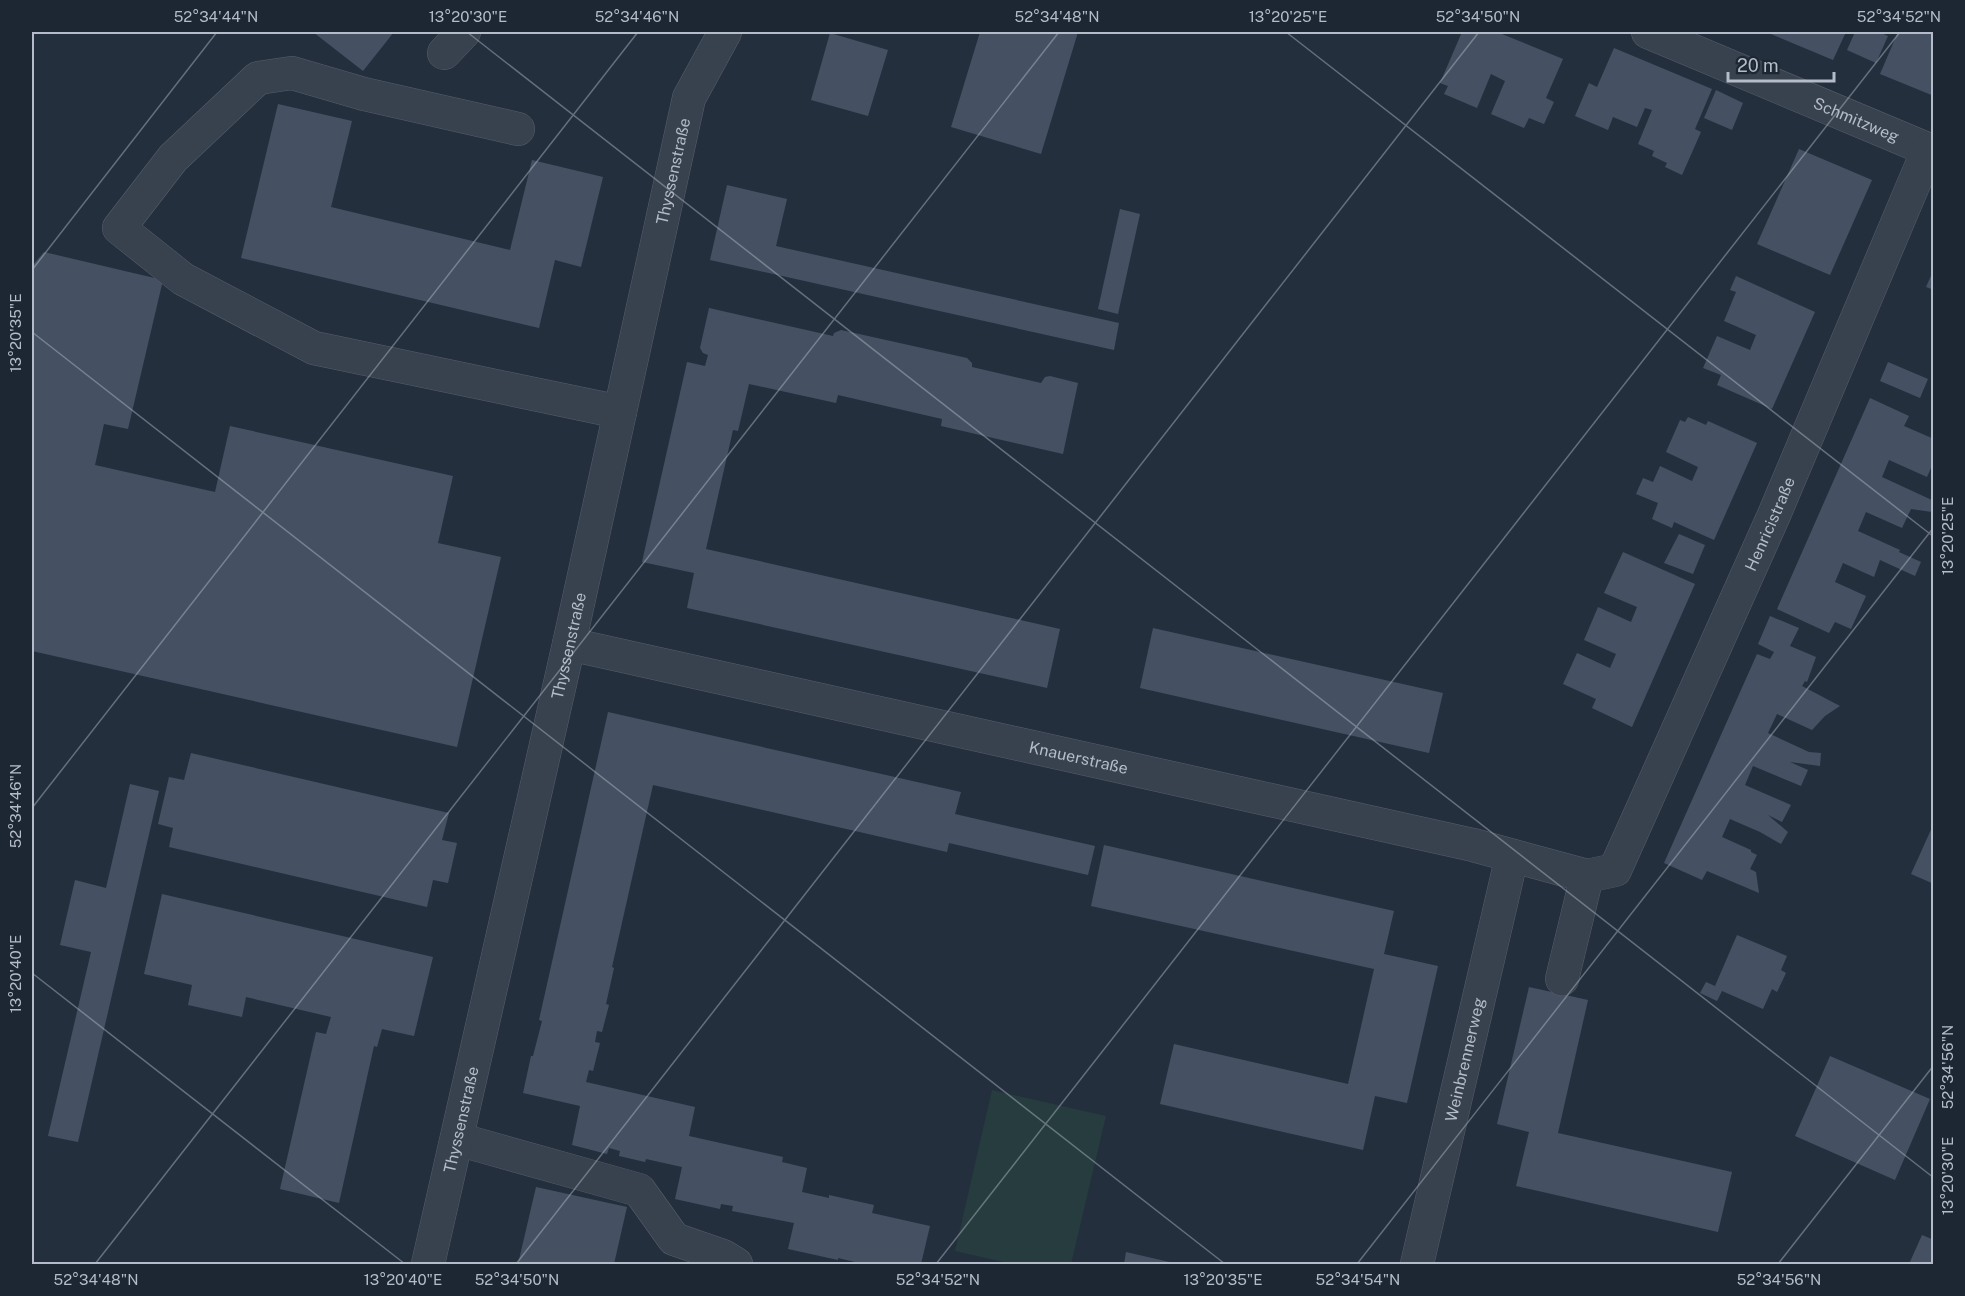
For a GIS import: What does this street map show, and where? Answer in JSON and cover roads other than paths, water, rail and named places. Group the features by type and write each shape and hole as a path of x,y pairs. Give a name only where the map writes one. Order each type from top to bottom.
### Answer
{"street":[{"name":"Thyssenstraße","path":"428,1264 569,644 689,98 725,32"},
{"name":"Schmitzweg","path":"1648,32 1931,151"},
{"path":"518,129 364,94 292,73 258,78 172,158 119,228 183,279 314,348 620,412"},
{"name":"Henricistraße","path":"1562,979 1601,873 1774,515 1931,151"},
{"name":"Knauerstraße","path":"569,644 1473,845 1512,856 1601,873"},
{"name":"Weinbrennerweg","path":"1417,1264 1512,856"},
{"path":"457,1138 639,1190 674,1239 723,1256 736,1264"}]}
